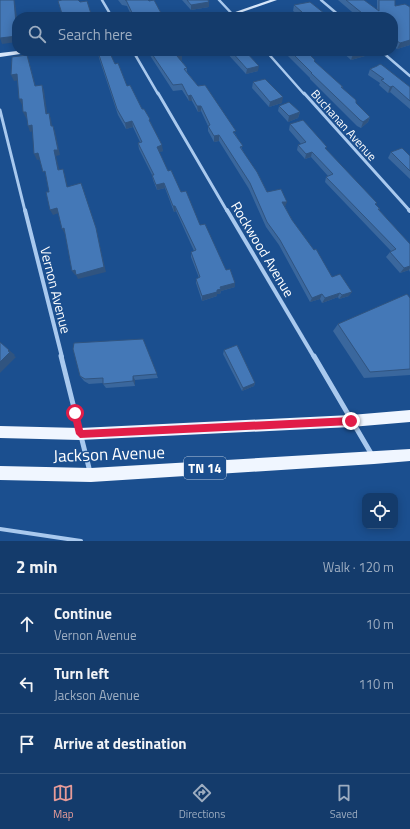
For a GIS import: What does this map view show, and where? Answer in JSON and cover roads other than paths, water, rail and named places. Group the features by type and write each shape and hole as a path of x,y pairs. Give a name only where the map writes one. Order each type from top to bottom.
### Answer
{"main road":[{"path":"244,12 275,0"},
{"path":"0,55 12,53"},
{"name":"Jackson Avenue","path":"0,432 80,434 351,421 410,416"},
{"name":"Jackson Avenue","path":"0,473 91,475 410,455"}],"street":[{"path":"102,0 109,12"},
{"path":"219,0 230,12"},
{"path":"321,0 335,12"},
{"name":"Rockwood Avenue","path":"136,56 374,458"},
{"name":"Buchanan Avenue","path":"270,56 410,211"},
{"path":"387,56 410,76"},
{"name":"Vernon Avenue","path":"0,110 91,475"}],"lane":[{"path":"0,529 81,541"}]}
